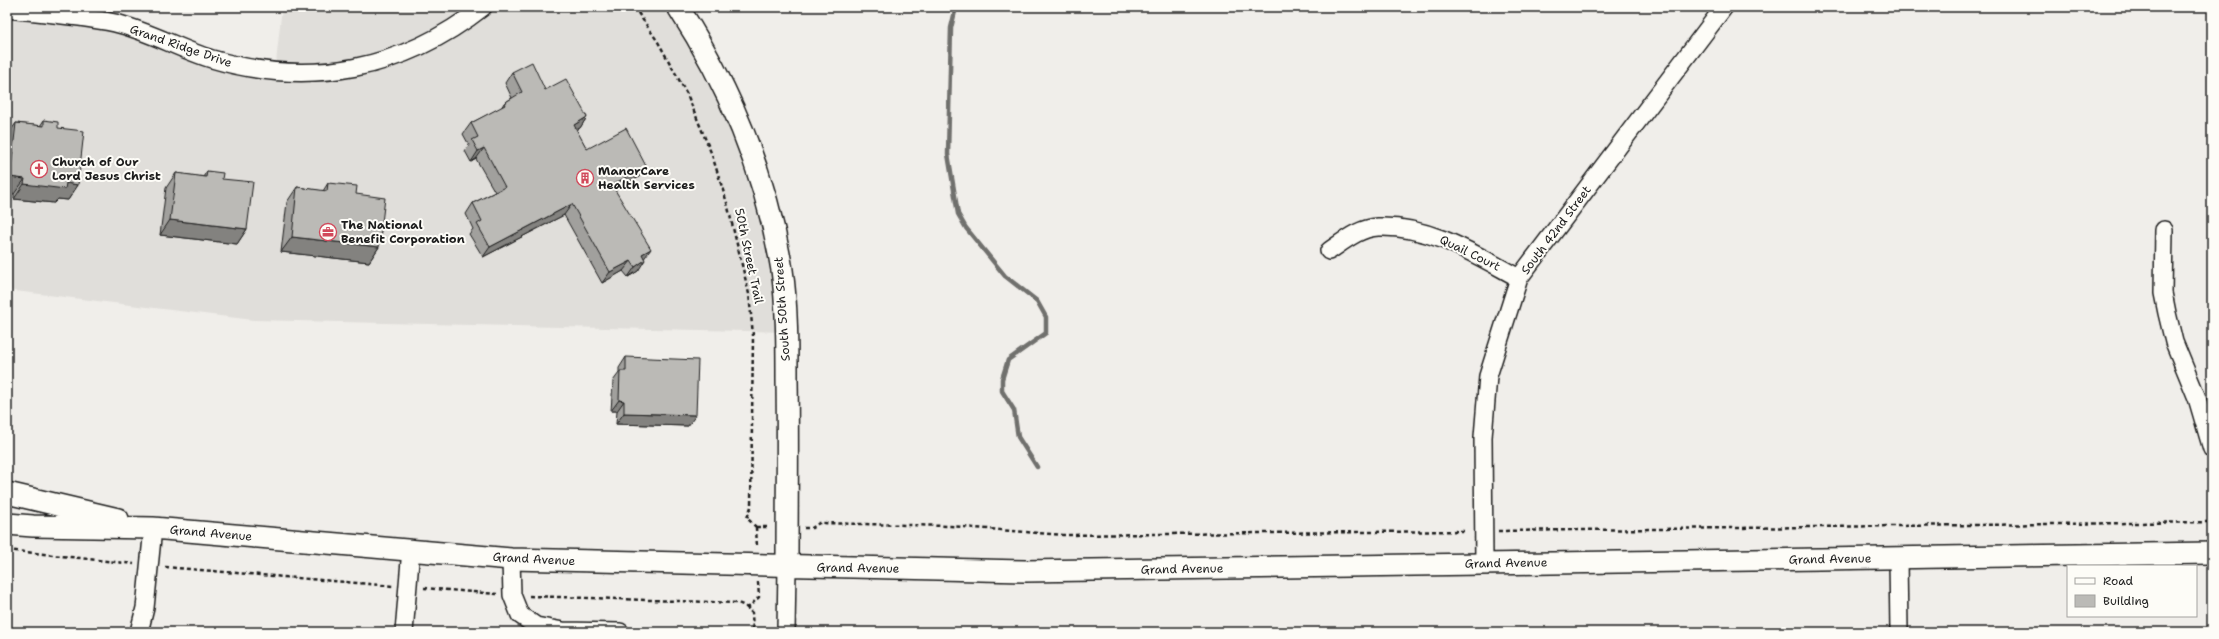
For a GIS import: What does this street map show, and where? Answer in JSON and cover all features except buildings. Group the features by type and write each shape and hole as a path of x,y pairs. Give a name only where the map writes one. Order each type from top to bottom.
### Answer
{"main road":[{"name":"South 50th Street","path":"678,7 720,79 741,125 759,173 772,222 782,271 786,332 787,567"},
{"name":"Grand Avenue","path":"7,493 153,528"},
{"name":"Grand Avenue","path":"7,524 33,526 153,528 411,549 512,559 787,567 1025,571 2212,553"}],"street":[{"name":"Grand Ridge Drive","path":"7,9 116,24 149,33 210,59 242,67 274,72 307,73 338,71 370,65 402,54 434,40 464,22 483,7"},
{"name":"South 42nd Street","path":"1484,563 1483,437 1488,376 1519,278 1724,7"},
{"name":"Quail Court","path":"1329,251 1355,233 1377,227 1408,230 1442,238 1519,278"},
{"path":"2164,230 2164,293 2167,313 2174,342 2197,398 2212,448"},
{"path":"139,632 145,608 153,528"},
{"path":"404,632 409,587 411,549"},
{"path":"1898,558 1899,632"},
{"path":"512,559 512,595 520,615 536,626 563,631 620,632"},
{"name":"South 50th Street","path":"786,632 787,567"}],"path":[{"name":"50th Street Trail","path":"634,7 658,42 687,94 712,155 727,202 741,257 749,294 753,335 751,507 747,518 756,527"},
{"path":"812,528 819,523 950,526 1063,535 2212,522"},
{"path":"7,550 244,575 512,595 738,603 752,613 754,620 753,632"},
{"path":"747,609 759,597"}],"shaded area":[{"path":"282,7 678,7 741,125 786,332 253,320 7,290 7,9 83,18 275,72"}],"waterway":[{"path":"956,7 951,28 948,154 958,214 966,228 1005,276 1037,301 1046,317 1046,333 1008,360 1002,379 1002,391 1014,410 1018,437 1037,467"}],"place":[{"name":"Church of Our Lord Jesus Christ","path":"39,169"},
{"name":"ManorCare Health Services","path":"585,178"},
{"name":"The National Benefit Corporation","path":"328,232"}]}
